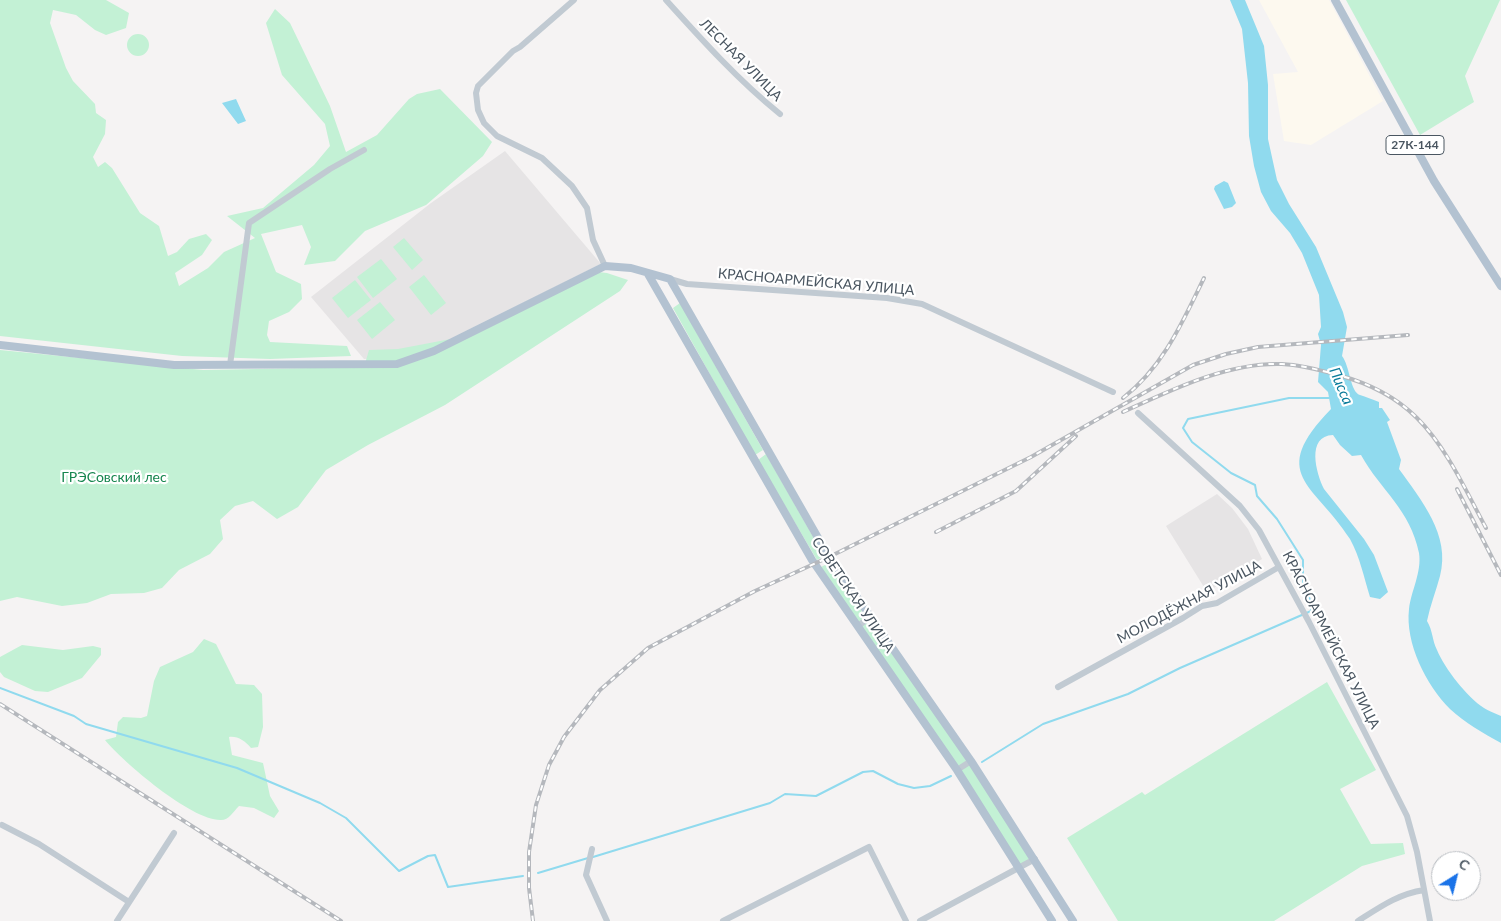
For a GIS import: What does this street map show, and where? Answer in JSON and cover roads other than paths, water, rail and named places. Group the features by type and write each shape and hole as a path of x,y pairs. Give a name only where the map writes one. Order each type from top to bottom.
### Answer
{"main road":[{"name":"27К-144","path":"1335,0 1434,180 1501,286"},
{"name":"КРАСНОАРМЕЙСКАЯ УЛИЦА","path":"605,266 620,266 670,280"},
{"path":"0,345 174,365 397,364 434,351 605,266"},
{"name":"СОВЕТСКАЯ УЛИЦА","path":"648,274 812,560 957,770 1052,921"},
{"name":"СОВЕТСКАЯ УЛИЦА","path":"670,280 829,557 971,761 1073,921"}],"street":[{"path":"574,0 513,50 483,80 476,93 476,102 484,123 497,136 542,158 572,186 587,208 593,240 605,266"},
{"name":"ЛЕСНАЯ УЛИЦА","path":"666,0 720,60 755,94 780,114"},
{"path":"230,365 249,223 330,169 364,150"},
{"name":"КРАСНОАРМЕЙСКАЯ УЛИЦА","path":"670,280 686,284 887,298 922,304 1113,392"},
{"name":"КРАСНОАРМЕЙСКАЯ УЛИЦА","path":"1138,413 1248,515 1279,567 1407,816 1430,921"},
{"name":"МОЛОДЁЖНАЯ УЛИЦА","path":"1058,686 1202,606 1217,603 1279,567"},
{"path":"858,626 870,617"},
{"path":"957,770 971,761"},
{"path":"2,825 39,844 129,902"},
{"path":"126,921 118,919 174,833"},
{"path":"723,921 869,847 906,921"},
{"path":"592,850 586,875 606,921"},
{"path":"920,921 1035,859"},
{"path":"1358,921 1393,899 1410,892 1424,890"}],"water":[{"name":"Писса","path":"1230,0 1245,0 1264,46 1268,85 1268,139 1277,180 1289,204 1316,247 1343,312 1347,327 1342,356 1352,384 1360,395 1379,402 1379,408 1382,408 1390,420 1387,422 1401,460 1399,469 1425,506 1438,532 1442,561 1440,576 1427,621 1435,646 1445,666 1464,690 1484,708 1501,716 1501,743 1481,732 1450,709 1425,676 1410,636 1409,609 1420,560 1415,538 1402,512 1361,455 1352,456 1340,445 1333,435 1325,437 1319,442 1315,456 1318,474 1324,489 1364,539 1374,555 1388,592 1380,599 1370,597 1359,560 1350,539 1311,491 1303,478 1299,464 1302,449 1312,431 1331,409 1328,392 1318,382 1321,345 1318,334 1321,327 1319,295 1302,253 1290,233 1271,211 1261,192 1249,136 1248,83 1242,29"},
{"path":"236,99 246,121 238,124 222,103"},
{"path":"1224,181 1228,183 1236,203 1232,207 1224,209 1214,189 1215,186"}],"waterway":[{"name":"Писса","path":"982,762 1043,724 1128,694 1180,668 1311,611 1312,605 1303,582 1303,560 1277,519 1257,496 1255,485 1231,473 1192,442 1183,428 1188,419 1289,398 1329,398"},
{"path":"0,688 74,716 86,724 237,768 320,803 346,818 399,871 428,856 435,855 448,887 523,876"},
{"path":"593,857 770,803 785,794 816,796 863,772 873,771 898,784 914,788 930,786 951,776"},
{"path":"538,873 588,858"}],"railway":[{"path":"1123,398 1137,386 1160,358 1179,328 1204,278"},
{"path":"533,921 529,888 529,852 536,805 549,765 564,737 600,690 648,648 755,591 829,557 1031,457 1193,365 1226,354 1258,347 1408,335"},
{"path":"1123,412 1200,379 1241,368 1282,364 1349,378 1370,386 1400,403 1428,430 1447,456 1486,528"},
{"path":"936,532 1016,491 1076,436"},
{"path":"1457,489 1501,575"},
{"path":"0,704 341,921"}],"park label":[{"name":"ГРЭСовский лес","path":"114,477"}]}
